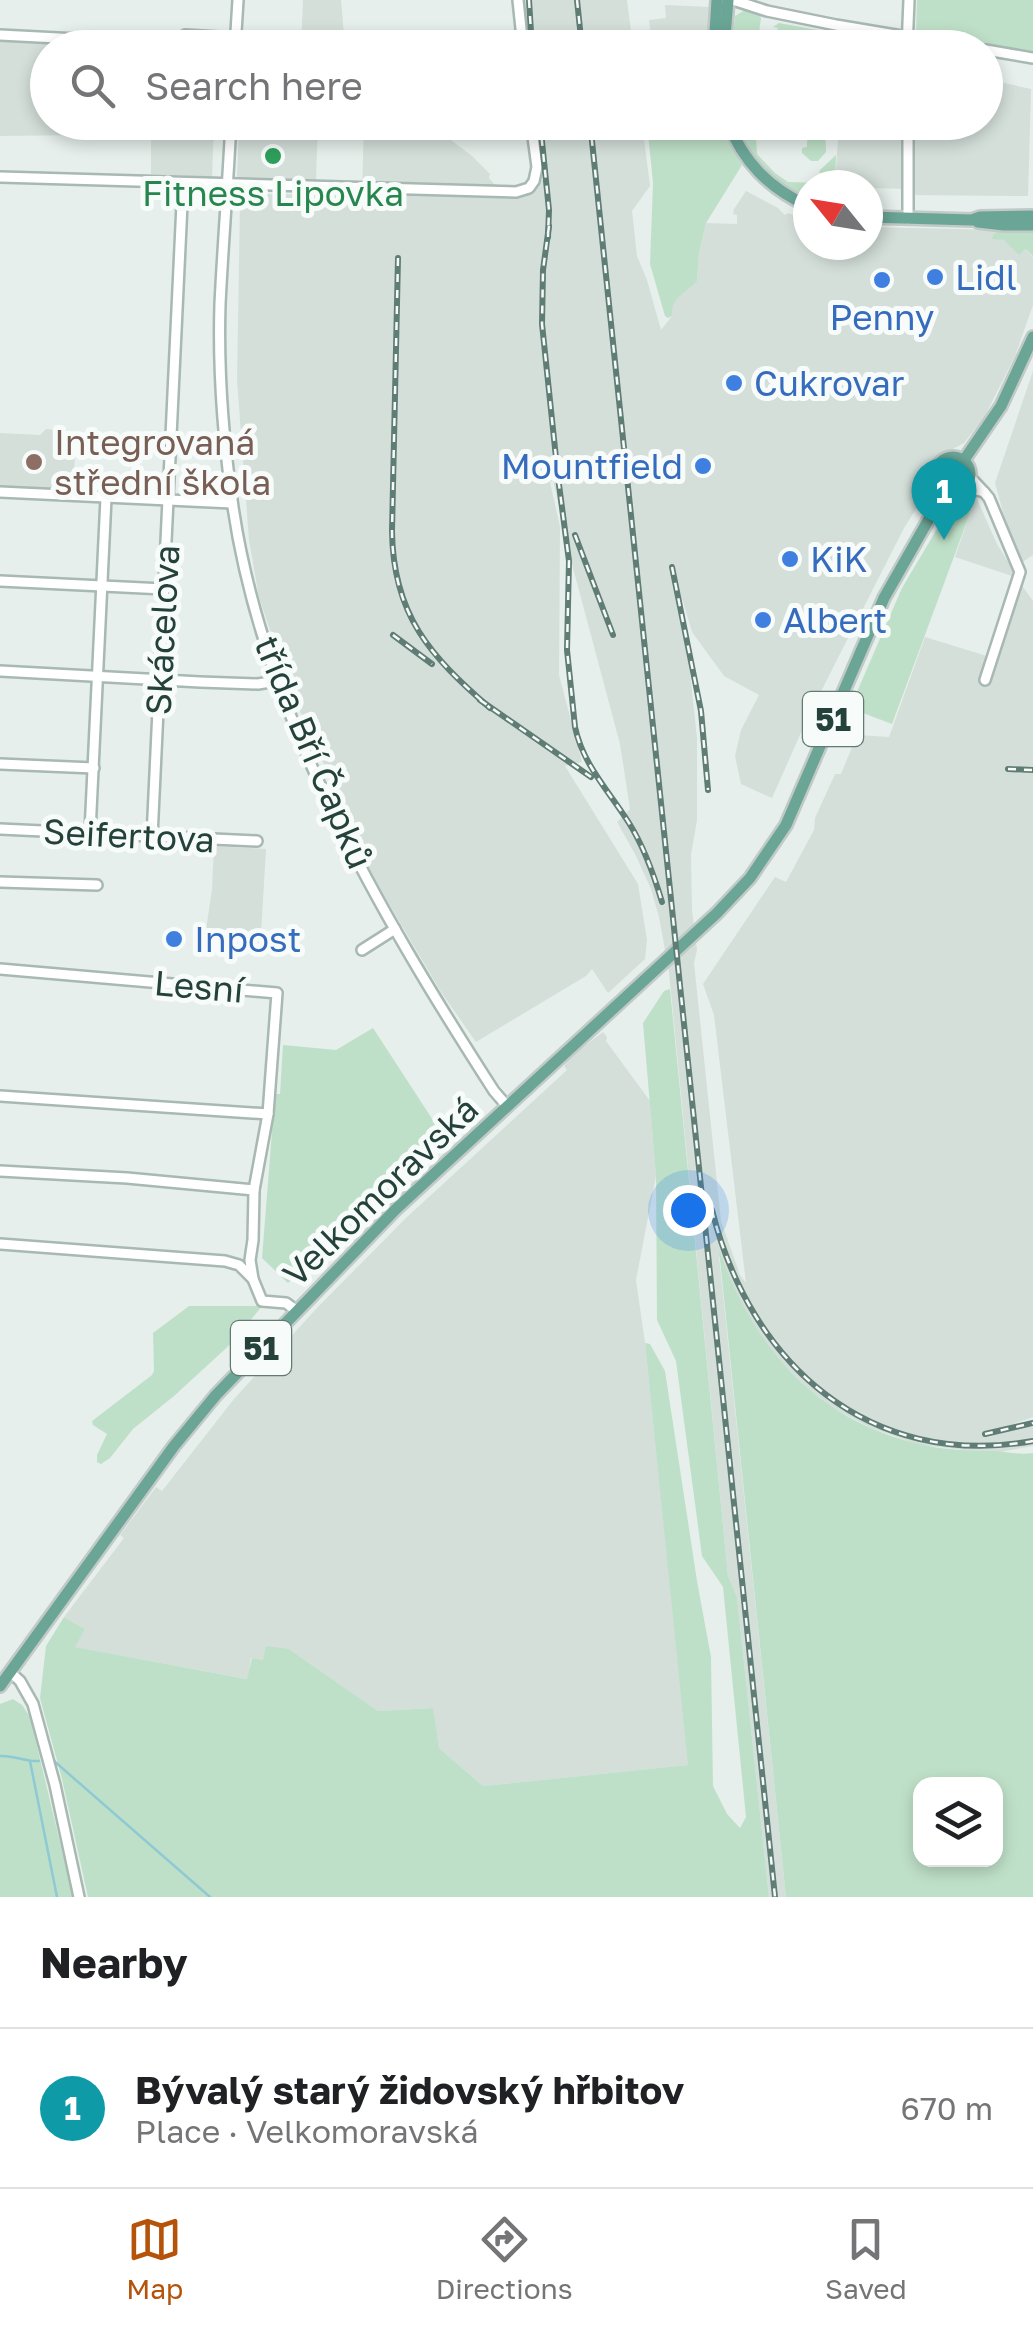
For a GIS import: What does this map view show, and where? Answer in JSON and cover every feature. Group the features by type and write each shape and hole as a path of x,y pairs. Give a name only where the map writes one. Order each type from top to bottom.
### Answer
{"main road":[{"path":"715,30 717,0"},
{"path":"726,30 730,0"},
{"path":"736,140 752,167 793,197"},
{"path":"972,220 980,216 1033,216"},
{"path":"883,217 1033,224"},
{"name":"51","path":"946,489 937,479 940,464 950,457 964,460 1002,406 1033,337"},
{"path":"946,489 956,490 967,482 970,468 964,460"},
{"name":"Velkomoravská","path":"0,1686 190,1424 396,1208 666,961 750,878 786,825 879,609 946,489"}],"street":[{"path":"237,30 238,0"},
{"path":"518,0 521,30"},
{"path":"730,0 854,30"},
{"path":"908,30 909,0"},
{"path":"1,35 30,37"},
{"path":"1003,53 1033,58"},
{"name":"třída Bří Čapků","path":"229,140 220,306 221,384 232,502 249,592 276,681 344,833 395,929 462,1041 507,1106"},
{"path":"0,177 516,192 534,182 534,140"},
{"path":"908,140 908,218"},
{"name":"Skácelova","path":"152,836 183,184"},
{"path":"967,482 984,492 991,502 1020,572 985,680"},
{"path":"0,492 232,502"},
{"name":"Skácelova","path":"90,832 106,498"},
{"path":"0,581 164,590"},
{"path":"0,671 160,681 276,681"},
{"path":"0,764 94,768"},
{"name":"Seifertova","path":"0,829 257,842"},
{"path":"0,882 98,885"},
{"path":"362,950 395,929"},
{"path":"200,938 214,939"},
{"name":"Lesní","path":"0,969 276,993 268,1114"},
{"path":"0,1096 268,1114 254,1190 250,1260 262,1301 286,1304 296,1311"},
{"path":"0,1171 254,1190"},
{"path":"0,1244 225,1261 239,1265 253,1279"},
{"path":"239,1265 250,1260"},
{"path":"10,1672 33,1704 79,1897"}],"shaded area":[{"path":"303,0 341,0 344,30 302,30"},
{"path":"523,0 627,0 631,30 527,30"},
{"path":"665,5 710,7 708,30 650,30 649,20 666,18"},
{"path":"0,39 30,40 30,136 0,136"},
{"path":"1003,83 1031,89 1028,196 908,195 907,189 883,188 883,170 836,170 838,140 1003,140"},
{"path":"151,140 214,140 212,177 151,174"},
{"path":"238,140 317,140 316,181 237,176"},
{"path":"364,140 451,140 490,174 504,196 520,198 543,180 539,140 644,140 650,186 632,211 637,256 661,330 672,316 675,299 697,281 706,223 737,224 734,209 746,191 785,215 793,215 793,260 883,260 883,227 1005,230 1033,257 1033,305 1015,356 984,418 964,443 936,458 933,482 904,528 807,719 772,798 741,784 735,756 741,730 759,695 724,676 692,632 682,598 697,738 697,820 691,855 697,950 694,963 721,1221 746,1283 714,1015 703,984 775,877 786,882 857,735 889,737 925,637 990,657 987,668 995,670 1018,591 1023,587 1033,601 1033,1417 996,1430 1033,1427 1033,1446 1000,1452 920,1445 871,1428 831,1407 772,1353 745,1313 719,1256 786,1897 769,1897 737,1597 728,1576 669,972 651,889 617,822 630,809 620,744 553,480 550,482 560,527 559,675 582,762 565,766 638,884 647,940 645,959 608,993 592,969 476,1042 441,992 356,844 359,841 289,687 259,597 249,540 237,380 240,204 248,194 362,195"},
{"path":"1033,371 1033,555 1021,563 995,483"},
{"path":"46,429 76,432 73,492 0,488 0,433 40,435"},
{"path":"976,497 1012,568 1012,576 955,557"},
{"path":"214,846 266,849 261,934 206,930"},
{"path":"603,1032 650,1101 656,1176 636,1280 689,1765 483,1786 439,1748 432,1708 378,1711 289,1649 263,1660 251,1658 248,1679 74,1647 85,1629 64,1617 124,1538 120,1535 156,1487 162,1491 234,1399 316,1309 406,1218 567,1070 564,1066 579,1050"}],"green space":[{"path":"917,0 1033,0 1033,56 1003,50 1003,30 916,30"},
{"path":"745,10 757,12 761,18 759,30 734,30 735,16"},
{"path":"779,23 818,30 777,30 773,27"},
{"path":"649,140 727,140 742,165 706,223 697,281 676,300 668,318 650,264 653,183"},
{"path":"745,140 756,140 757,154 775,173 793,182 793,189 785,184 765,167"},
{"path":"807,140 826,140 826,152 818,161 811,161 802,153 802,148 807,147"},
{"path":"836,155 836,170 821,170"},
{"path":"1000,229 1033,229 1033,256 1025,249 1019,255 1004,240 992,239"},
{"path":"966,493 976,497 892,724 850,708 902,588 956,497"},
{"path":"670,989 728,1576 737,1597 769,1897 88,1897 40,1698 46,1646 64,1617 85,1629 75,1647 247,1679 252,1658 263,1660 266,1646 289,1649 378,1711 433,1708 439,1748 483,1786 688,1765 645,1343 650,1344 665,1371 711,1657 713,1786 727,1814 740,1828 746,1817 723,1587 702,1556 676,1361 657,1320 656,1176 643,1023 664,991"},
{"path":"373,1028 440,1131 288,1283 262,1258 275,1094 280,1094 283,1045 336,1050"},
{"path":"719,1250 750,1318 770,1347 793,1374 848,1417 928,1446 1033,1453 1033,1897 786,1897"},
{"path":"189,1306 262,1306 235,1340 133,1429 110,1458 101,1464 97,1462 107,1434 92,1421 152,1375 153,1333"},
{"path":"13,1699 30,1717 73,1897 0,1897 0,1704"}],"waterway":[{"path":"0,1756 39,1761"},
{"path":"30,1761 57,1897"},
{"path":"54,1761 210,1897"}],"railway":[{"path":"529,0 531,30"},
{"path":"577,0 580,30"},
{"path":"542,140 548,237"},
{"path":"592,140 775,1897"},
{"path":"549,226 542,324 569,561 567,650 575,727 590,766 639,842 662,902"},
{"path":"398,258 392,531 399,587 419,632 433,651 490,708"},
{"path":"575,535 613,635"},
{"path":"672,567 701,711 708,790"},
{"path":"393,635 432,664"},
{"path":"480,700 591,777"},
{"path":"1008,769 1033,770"},
{"path":"712,1210 730,1265 755,1315 787,1358 825,1394 869,1421 919,1439 974,1446 1033,1441"},
{"path":"985,1434 1033,1423"}],"place":[{"name":"Fitness Lipovka","path":"273,156"},
{"name":"Lidl","path":"935,277"},
{"name":"Penny","path":"882,280"},
{"name":"Cukrovar","path":"734,383"},
{"name":"Integrovaná střední škola","path":"34,462"},
{"name":"Mountfield","path":"703,466"},
{"name":"Bývalý starý židovský hřbitov","path":"944,540"},
{"name":"KiK","path":"790,559"},
{"name":"Albert","path":"763,620"},
{"name":"Inpost","path":"174,939"}]}
